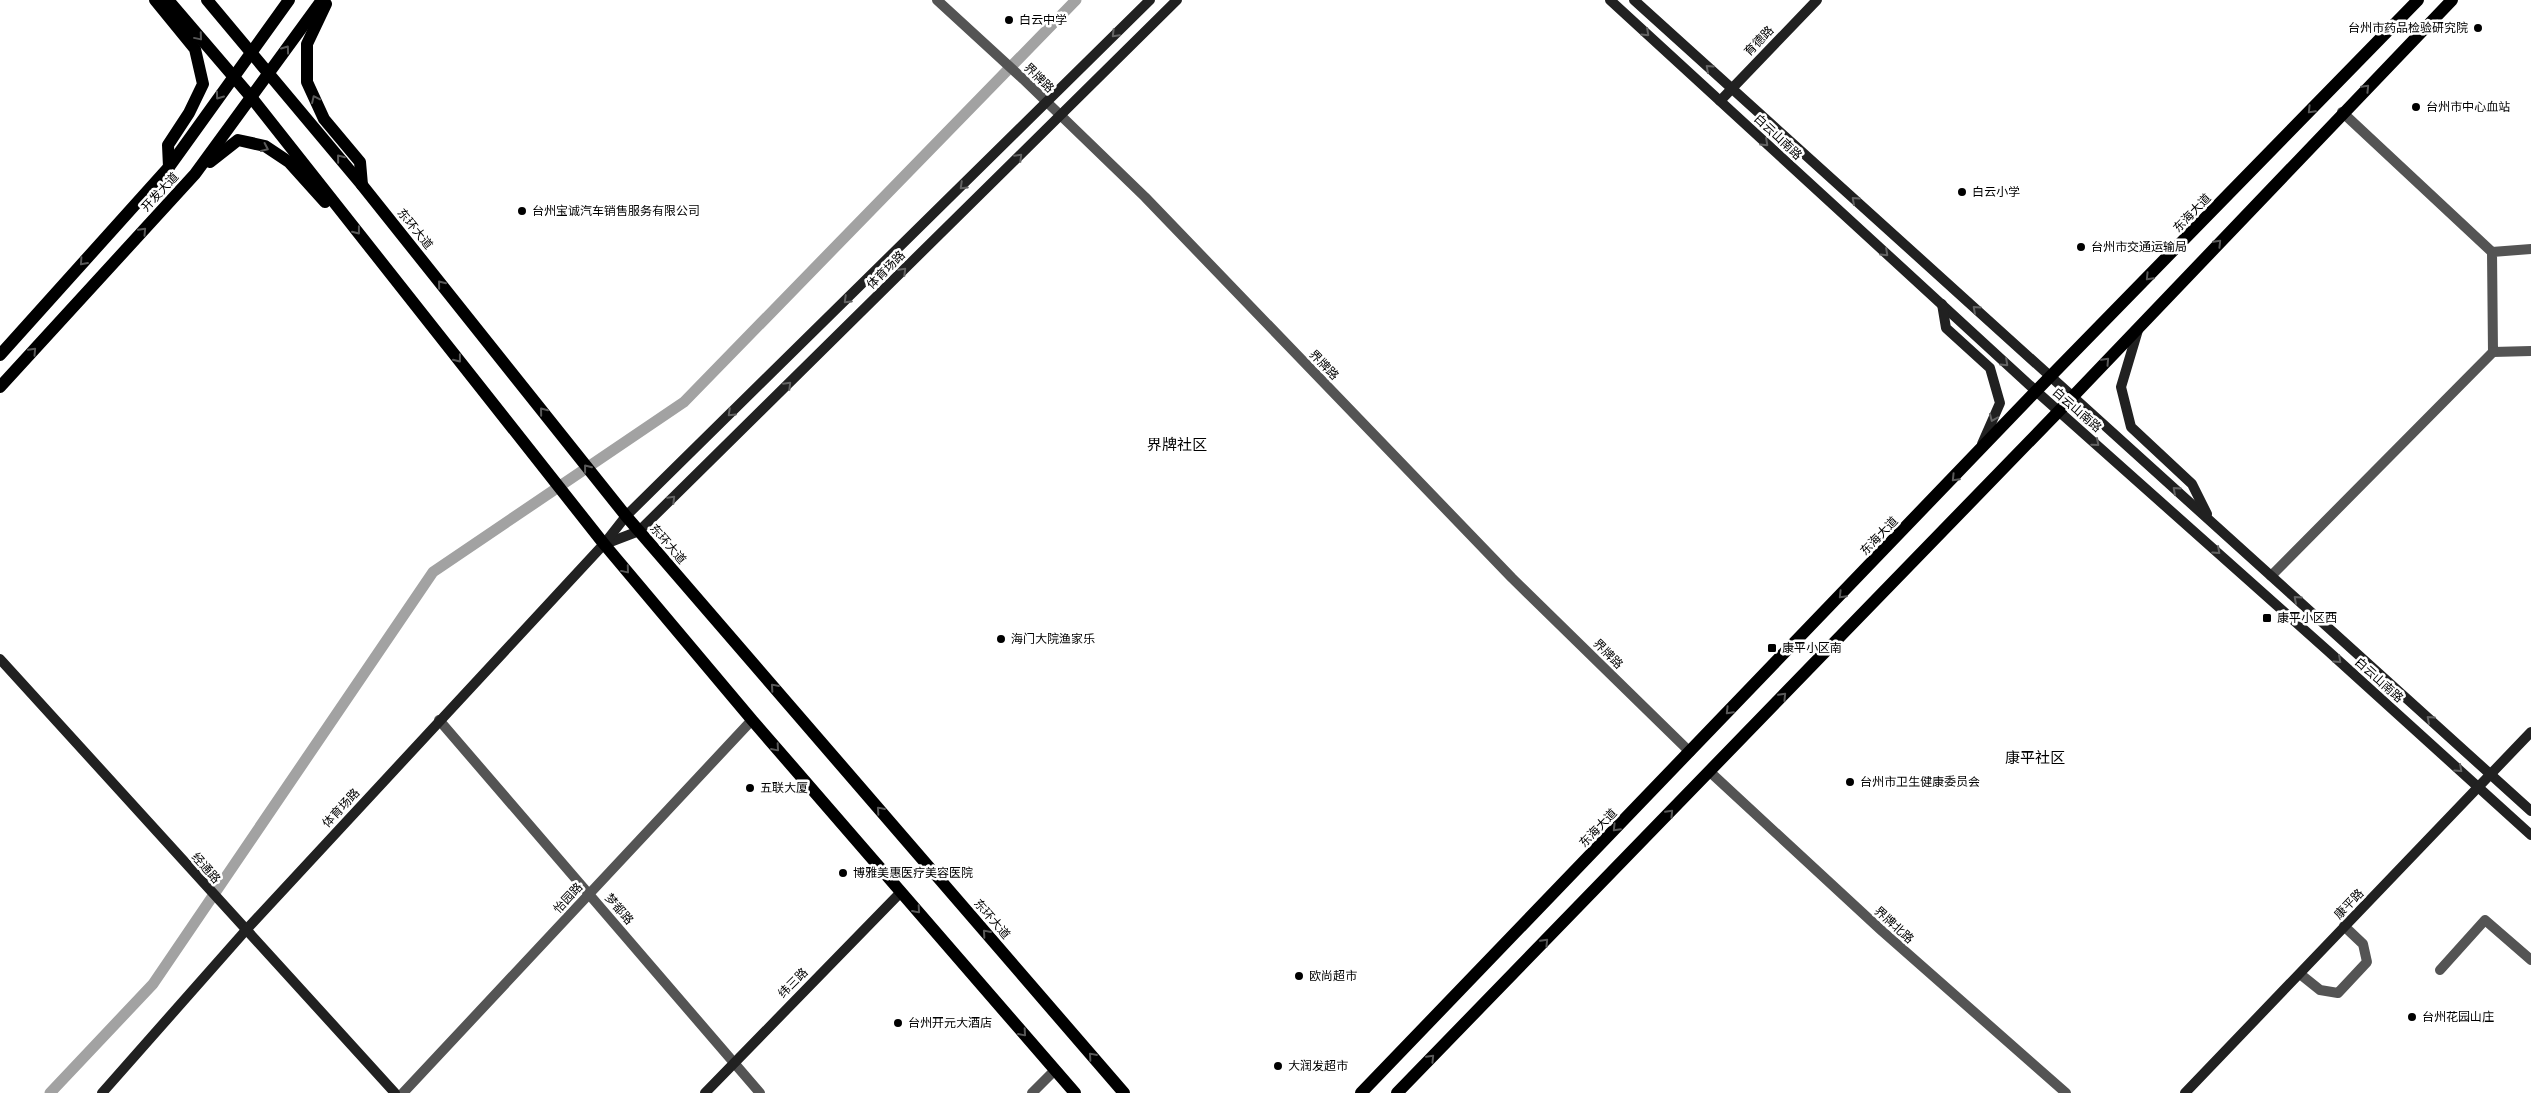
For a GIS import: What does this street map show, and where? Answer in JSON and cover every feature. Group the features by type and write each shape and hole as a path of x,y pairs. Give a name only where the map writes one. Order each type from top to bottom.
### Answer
{"main road":[{"path":"155,0 195,50 203,84 189,113 168,144 169,167"},
{"path":"168,0 251,97 604,544 752,720 1075,1093"},
{"name":"东环大道","path":"207,0 362,185 626,516 1124,1093"},
{"name":"开发大道","path":"0,355 169,167 288,0"},
{"name":"开发大道","path":"0,387 195,174 322,0"},
{"path":"328,0 307,44 307,82 324,119 360,162 362,185"},
{"name":"体育场路","path":"102,1093 246,930 604,544 626,516 1150,0"},
{"name":"体育场路","path":"604,544 639,531 1177,0"},
{"name":"白云山南路","path":"1610,0 2036,392 2531,835"},
{"name":"白云山南路","path":"1634,0 2531,811"},
{"name":"育德路","path":"1720,101 1817,0"},
{"name":"东海大道","path":"1361,1093 2036,392 2418,0"},
{"path":"1397,1093 2059,411 2342,112 2452,0"},
{"path":"195,174 238,140 265,146 289,162 328,206 338,207"},
{"path":"1942,304 1946,328 1990,368 2000,403 1978,453"},
{"path":"2139,325 2121,387 2131,427 2192,484 2209,520"},
{"name":"经通路","path":"0,659 395,1093"},
{"name":"康平路","path":"2185,1093 2531,732"},
{"name":"纬三路","path":"705,1093 733,1062 901,892"}],"street":[{"name":"界牌路","path":"936,0 1047,103 1152,205 1512,578 1690,752"},
{"path":"2342,112 2492,252 2493,352"},
{"path":"2492,252 2531,249"},
{"path":"2272,576 2493,352 2531,351"},
{"name":"梦都路","path":"439,720 760,1093"},
{"name":"怡园路","path":"403,1093 752,720"},
{"name":"界牌北路","path":"1710,772 1882,932 2066,1093"},
{"path":"2440,970 2485,920 2531,960"},
{"path":"2300,974 2320,990 2338,993 2367,962 2363,944 2344,926"},
{"path":"1032,1093 1055,1070"}],"waterway":[{"path":"50,1093 153,984 433,572 684,402 1076,0"}],"place":[{"name":"白云中学","path":"1009,20"},
{"name":"台州市药品检验研究院","path":"2478,28"},
{"name":"台州市中心血站","path":"2416,107"},
{"name":"白云小学","path":"1962,192"},
{"name":"台州宝诚汽车销售服务有限公司","path":"522,211"},
{"name":"台州市交通运输局","path":"2081,247"},
{"name":"康平小区西","path":"2267,618"},
{"name":"海门大院渔家乐","path":"1001,639"},
{"name":"康平小区南","path":"1772,648"},
{"name":"台州市卫生健康委员会","path":"1850,782"},
{"name":"五联大厦","path":"750,788"},
{"name":"博雅美惠医疗美容医院","path":"843,873"},
{"name":"欧尚超市","path":"1299,976"},
{"name":"台州花园山庄","path":"2412,1017"},
{"name":"台州开元大酒店","path":"898,1023"},
{"name":"大润发超市","path":"1278,1066"}],"district":[{"name":"界牌社区","path":"1177,445"},
{"name":"康平社区","path":"2035,758"}]}
